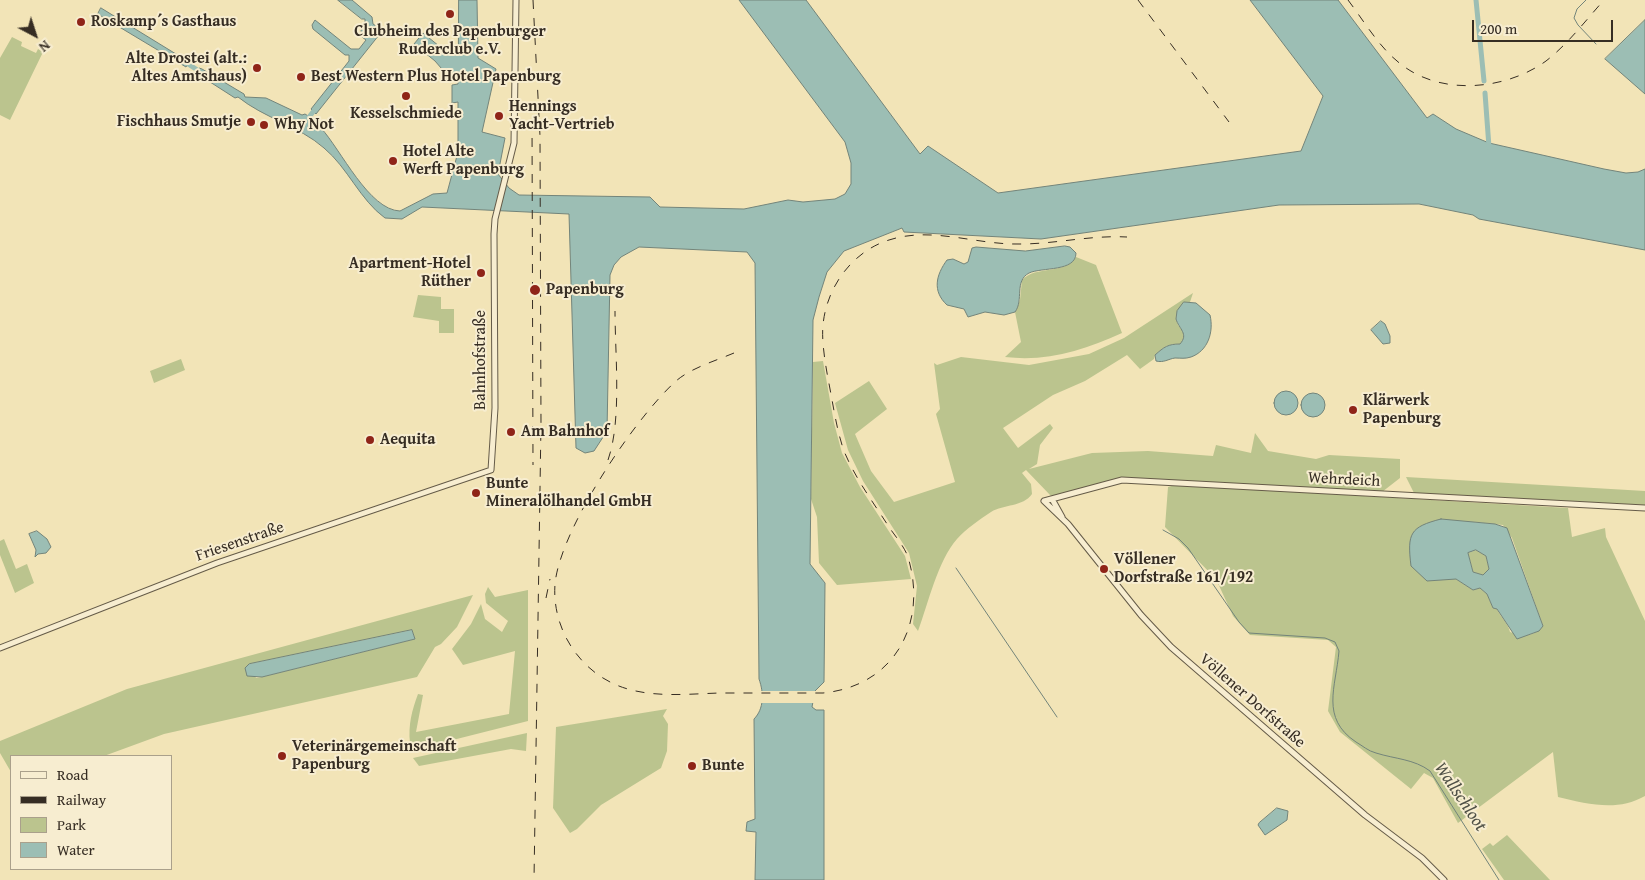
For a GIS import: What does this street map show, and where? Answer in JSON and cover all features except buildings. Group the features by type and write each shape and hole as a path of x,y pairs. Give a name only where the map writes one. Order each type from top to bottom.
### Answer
{"street":[{"name":"Bahnhofstraße","path":"491,470 494,408 495,219 514,143 516,0"},
{"name":"Friesenstraße","path":"0,648 217,563 491,470"},
{"name":"Wehrdeich","path":"1044,501 1122,480 1645,508"},
{"name":"Völlener Dorfstraße","path":"1052,499 1064,520"},
{"name":"Völlener Dorfstraße","path":"1044,501 1064,520 1166,641 1365,815 1422,858 1444,880"}],"green space":[{"path":"12,37 22,42 21,46 36,53 38,49 43,52 10,120 0,115 0,58"},
{"path":"1076,257 1096,265 1122,333 1094,345 1051,356 1036,358 1005,357 1021,342 1015,312 1020,300 1022,280 1028,275 1065,266"},
{"path":"1193,293 1190,302 1184,302 1176,315 1178,325 1185,333 1184,340 1180,344 1169,345 1164,348 1155,355 1154,359 1140,369 1127,355 1085,381 1053,395 1003,428 1018,448 1050,424 1053,428 1040,445 1037,464 1029,469 1092,453 1148,451 1213,456 1216,445 1251,453 1255,433 1268,451 1316,459 1329,455 1400,459 1400,478 1382,492 1121,479 1051,496 1026,470 1022,473 1031,484 1032,494 1024,501 991,512 965,531 950,548 939,570 918,631 913,624 917,586 909,553 863,481 848,450 835,403 869,381 887,409 855,434 871,471 894,502 955,482 936,414 940,409 934,363 937,365 961,357 1029,365 1089,354 1124,338"},
{"path":"418,295 441,297 441,309 454,309 454,333 439,333 439,321 413,317"},
{"path":"181,359 185,370 154,383 150,371"},
{"path":"823,361 834,423 842,453 860,487 905,556 911,579 837,585 819,563 817,517 811,499 813,362"},
{"path":"1406,477 1645,491 1645,505 1414,493"},
{"path":"1175,485 1568,508 1572,537 1605,528 1606,537 1645,621 1645,796 1624,804 1613,805 1591,804 1558,797 1553,752 1458,823 1433,778 1424,773 1411,789 1340,732 1328,711 1336,647 1328,640 1250,635 1233,616 1216,579 1165,527 1168,487","holes":["1473,522 1503,525 1512,538 1543,626 1528,635 1510,632 1497,609 1493,608 1487,594 1480,588 1473,590 1456,579 1446,578"]},
{"path":"4,539 16,569 27,564 34,583 15,593 0,555 0,541"},
{"path":"1476,550 1486,556 1489,569 1483,575 1473,572 1468,553"},
{"path":"488,587 495,597 528,590 528,721 421,748 410,743 411,718 418,694 423,695 416,732 509,714 515,651 463,665 452,649 471,624 481,604 485,619 502,632 508,621 486,603 485,594"},
{"path":"473,595 457,627 441,644 435,647 417,677 164,734 107,755 10,755 10,770 0,753 0,741 127,689","holes":["412,630 415,639 256,678 249,664"]},
{"path":"667,709 663,716 668,724 667,751 661,768 601,805 577,829 570,833 553,808 556,727"},
{"path":"527,733 526,751 511,749 419,766 413,758"},
{"path":"1507,835 1550,880 1504,880 1482,849 1490,843 1493,846"}],"water":[{"path":"338,0 352,0 372,17 373,24 379,28 379,35 316,114 311,109 349,61 349,55 345,55 313,29 312,25 315,20 351,49 359,49 366,40 362,37 361,30 365,25 365,19 362,19"},
{"path":"459,0 477,0 478,58 496,69 482,132 505,138 498,174 509,188 519,195 650,197 660,207 744,209 788,200 803,202 835,199 845,194 851,184 851,163 845,142 739,0 806,0 920,154 928,146 998,193 1301,151 1323,96 1250,0 1338,0 1427,118 1433,114 1456,129 1489,143 1626,173 1645,169 1645,250 1479,219 1473,215 1419,204 1279,205 1041,239 904,232 902,228 844,251 827,272 813,320 810,564 825,583 824,682 815,691 812,707 816,710 824,710 824,880 755,880 756,832 746,831 747,822 755,819 754,719 760,710 762,695 759,679 755,263 747,252 639,247 621,257 614,265 610,275 607,431 594,451 585,453 576,448 569,214 422,207 402,219 385,218 368,202 332,156 314,140 259,111 238,97 235,98 196,73 199,68 202,69 244,94 245,97 266,98 313,119 314,128 321,128 356,177 377,201 389,208 400,211 433,194 447,193 458,152 458,102 452,103 452,85 458,84 458,75 448,76 435,61 414,44 423,33 439,46 458,46"},
{"path":"101,8 189,62 186,67 98,14"},
{"path":"1645,20 1645,94 1605,59"},
{"path":"1070,247 1076,253 1075,259 1065,266 1035,271 1024,276 1020,286 1018,307 1015,312 1004,315 985,312 968,317 964,309 947,305 939,294 938,277 947,260 953,259 964,264 968,262 972,248 1025,251"},
{"path":"1184,302 1196,303 1210,315 1211,328 1206,346 1191,357 1175,358 1161,362 1156,361 1155,355 1166,346 1180,344 1183,340 1183,334 1176,319 1177,311"},
{"path":"1381,321 1385,324 1390,336 1390,343 1383,344 1371,330"},
{"path":"1286,391 1294,395 1298,403 1294,411 1286,415 1278,411 1274,403 1278,395"},
{"path":"1313,393 1321,397 1325,405 1321,413 1313,417 1305,413 1301,405 1305,397"},
{"path":"1441,519 1495,524 1507,528 1543,626 1539,631 1517,639 1497,609 1493,608 1487,594 1480,588 1473,590 1456,579 1427,581 1411,566 1410,546 1413,533 1423,525","holes":["1476,550 1486,556 1489,569 1483,575 1473,572 1468,553"]},
{"path":"37,531 47,539 51,547 46,553 38,554 35,557 36,550 29,534"},
{"path":"412,630 415,639 262,677 247,676 245,668 249,664"},
{"path":"1277,808 1288,811 1287,820 1265,835 1258,825"}],"pier":[{"path":"759,691 818,691 815,703 759,703"}],"waterway":[{"path":"1476,0 1484,81"},
{"path":"1586,0 1577,9 1574,18 1596,44"},
{"path":"182,60 202,73"},
{"path":"1485,93 1489,147"},
{"path":"305,122 317,107"},
{"name":"Wallschloot","path":"1163,530 1179,539 1188,548 1239,622 1249,633 1325,638 1335,642 1339,651 1333,701 1338,723 1345,733 1370,751 1411,762 1430,771 1499,880"},
{"path":"956,568 1057,717"}],"railway":[{"path":"533,0 540,136 541,423 534,880"},
{"path":"1138,0 1229,122"},
{"path":"1348,0 1379,43 1402,65 1418,75 1436,82 1455,85 1493,83 1530,71 1546,61 1569,40 1604,0"},
{"path":"532,120 533,465"},
{"path":"734,353 696,369 676,381 640,421 602,476 570,534 560,561 555,584 555,599 562,629 568,642 587,666 612,683 638,691 665,694 823,693 848,688 869,678 887,664 900,647 909,627 913,605 913,582 908,557 902,545 848,461 839,436 823,342 826,309 839,279 860,255 874,246 905,236 938,235 1004,244 1047,243 1100,237 1127,237"},
{"path":"608,460 615,426 616,407 615,311"},
{"path":"546,598 550,579"}],"place":[{"name":"Clubheim des Papenburger Ruderclub e.V.","path":"450,14"},
{"name":"Roskamp´s Gasthaus","path":"81,22"},
{"name":"Alte Drostei (alt.: Altes Amtshaus)","path":"257,68"},
{"name":"Best Western Plus Hotel Papenburg","path":"301,77"},
{"name":"Kesselschmiede","path":"406,96"},
{"name":"Hennings Yacht-Vertrieb","path":"499,116"},
{"name":"Fischhaus Smutje","path":"251,122"},
{"name":"Why Not","path":"264,125"},
{"name":"Hotel Alte Werft Papenburg","path":"393,161"},
{"name":"Apartment-Hotel Rüther","path":"481,273"},
{"name":"Papenburg","path":"535,290"},
{"name":"Klärwerk Papenburg","path":"1353,410"},
{"name":"Am Bahnhof","path":"511,432"},
{"name":"Aequita","path":"370,440"},
{"name":"Bunte Mineralölhandel GmbH","path":"476,493"},
{"name":"Völlener Dorfstraße 161/192","path":"1104,569"},
{"name":"Veterinärgemeinschaft Papenburg","path":"282,756"},
{"name":"Bunte","path":"692,766"}]}
